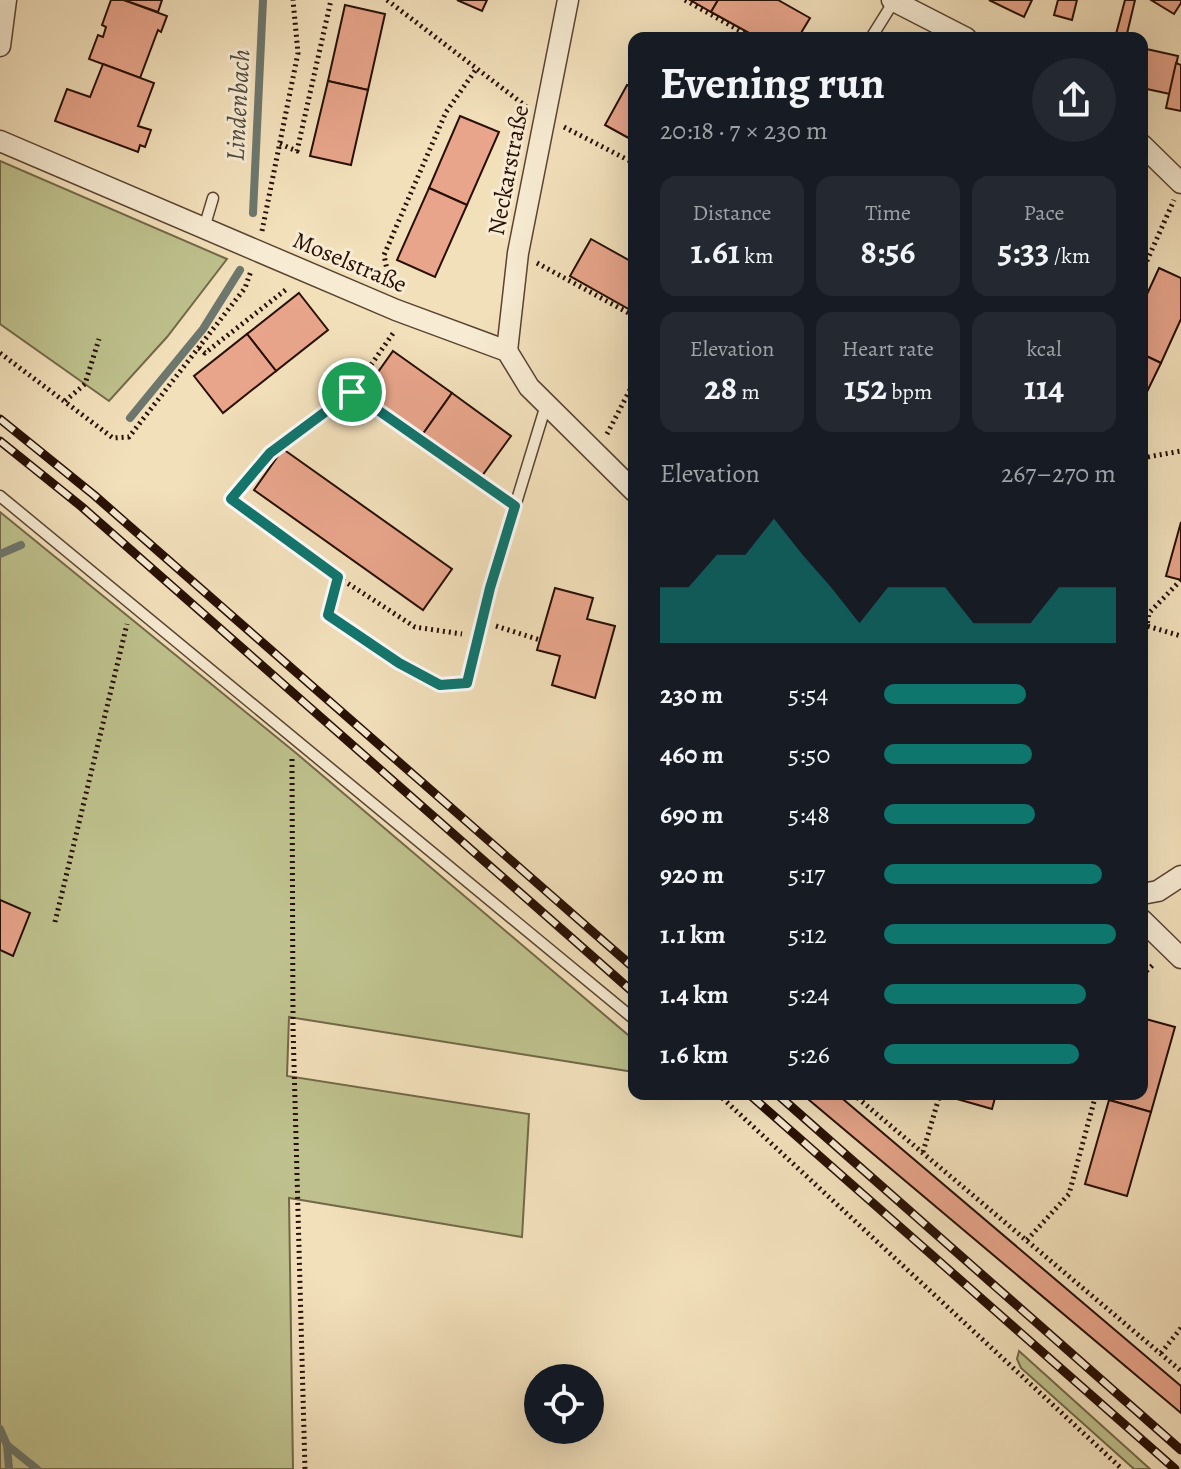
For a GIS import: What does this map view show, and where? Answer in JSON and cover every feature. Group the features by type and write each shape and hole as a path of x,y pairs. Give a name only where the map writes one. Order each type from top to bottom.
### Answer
{"street":[{"path":"0,46 6,0"},
{"name":"Neckarstraße","path":"507,351 518,253 568,0"},
{"path":"893,0 954,32"},
{"name":"Moselstraße","path":"0,141 401,312 507,351"},
{"path":"1148,153 1178,191"},
{"path":"507,351 529,387 628,485"},
{"path":"1148,893 1158,891 1181,876"},
{"path":"1148,926 1181,958"}],"lane":[{"path":"874,32 893,0"},
{"path":"204,228 213,198"},
{"path":"328,615 399,663 440,685 467,683 482,621 546,405"},
{"path":"0,496 628,1014"}],"path":[{"path":"280,144 297,151 331,0"},
{"path":"387,0 518,101 628,159"},
{"path":"685,0 742,32"},
{"path":"477,68 446,112 384,255 401,312 352,392 270,453 231,499 338,577 415,627 478,637"},
{"path":"1148,258 1178,191"},
{"path":"518,253 628,313"},
{"path":"199,348 205,353 308,272"},
{"path":"65,401 85,384 99,339"},
{"path":"0,353 113,438"},
{"path":"352,392 515,506"},
{"path":"596,454 628,393"},
{"path":"1148,457 1181,451"},
{"path":"328,615 338,577"},
{"path":"1148,620 1149,613 1181,580"},
{"path":"55,922 132,603"},
{"path":"482,621 540,640"},
{"path":"1148,626 1181,636"},
{"path":"292,734 293,1027 305,1469"},
{"path":"724,1100 1122,1469"},
{"path":"860,1100 1181,1371"},
{"path":"923,1152 938,1100"},
{"path":"1027,1240 1069,1194 1094,1100"},
{"path":"1161,1353 1181,1328"}],"green space":[{"path":"0,161 227,259 167,337 109,401 0,324"},
{"path":"0,512 296,753 628,1035 628,1071 289,1017 287,1076 529,1114 522,1237 289,1198 293,1469 0,1469"},
{"path":"1019,1351 1150,1469 1134,1469 1021,1368 1017,1359"}],"building":[{"path":"111,0 124,0 167,16 161,32 158,30 140,78 89,59 98,35 103,37 106,27 102,25"},
{"path":"124,0 162,0 158,12"},
{"path":"457,0 487,0 482,11"},
{"path":"690,0 718,0 711,12"},
{"path":"718,0 778,0 810,18 802,32 747,32 711,12"},
{"path":"989,0 1032,0 1024,17"},
{"path":"1058,0 1077,0 1072,20 1054,15"},
{"path":"1125,0 1135,0 1127,32 1117,32"},
{"path":"1151,0 1181,0 1181,3 1174,14"},
{"path":"345,5 385,14 368,90 328,81"},
{"path":"1148,49 1178,56 1170,94 1148,89"},
{"path":"1176,63 1181,65 1181,111 1166,108"},
{"path":"103,64 154,83 138,126 151,130 145,147 140,145 138,152 55,121 67,89 90,97"},
{"path":"328,81 368,90 351,165 310,156"},
{"path":"627,85 628,85 628,138 605,125"},
{"path":"460,116 499,132 467,205 429,188"},
{"path":"429,188 467,205 435,277 397,260"},
{"path":"591,239 628,260 628,309 570,276"},
{"path":"1159,268 1181,278 1181,319 1161,363 1148,357 1148,292"},
{"path":"299,293 328,330 276,371 247,334"},
{"path":"247,334 276,371 223,413 194,376"},
{"path":"393,351 452,393 420,438 361,396"},
{"path":"1148,357 1161,363 1148,390"},
{"path":"452,393 511,436 479,480 420,438"},
{"path":"283,449 452,569 423,610 254,490"},
{"path":"1181,522 1181,580 1166,576"},
{"path":"555,588 593,598 587,619 615,626 595,698 552,685 560,656 537,650"},
{"path":"0,900 30,913 13,956 0,950"},
{"path":"1148,1020 1175,1027 1151,1112 1109,1100 1148,1100"},
{"path":"809,1100 844,1100 1181,1386 1181,1413"},
{"path":"960,1100 994,1100 992,1109"},
{"path":"1109,1100 1151,1112 1127,1196 1085,1184"}],"waterway":[{"name":"Lindenbach","path":"253,213 263,0"},
{"name":"Lindenbach","path":"130,418 203,329 240,270"},
{"name":"Lindenbach","path":"0,554 21,545"},
{"name":"Lindenbach","path":"0,1429 7,1445 9,1469"},
{"path":"7,1445 37,1469"}],"railway":[{"path":"0,419 94,495 628,963"},
{"path":"0,441 82,507 628,988"},
{"path":"756,1100 1175,1469"},
{"path":"784,1100 1181,1450"}],"route":[{"path":"352,392 515,506 490,588 467,683 440,685 399,663 328,615 338,577 231,499 270,453 352,392"}]}
